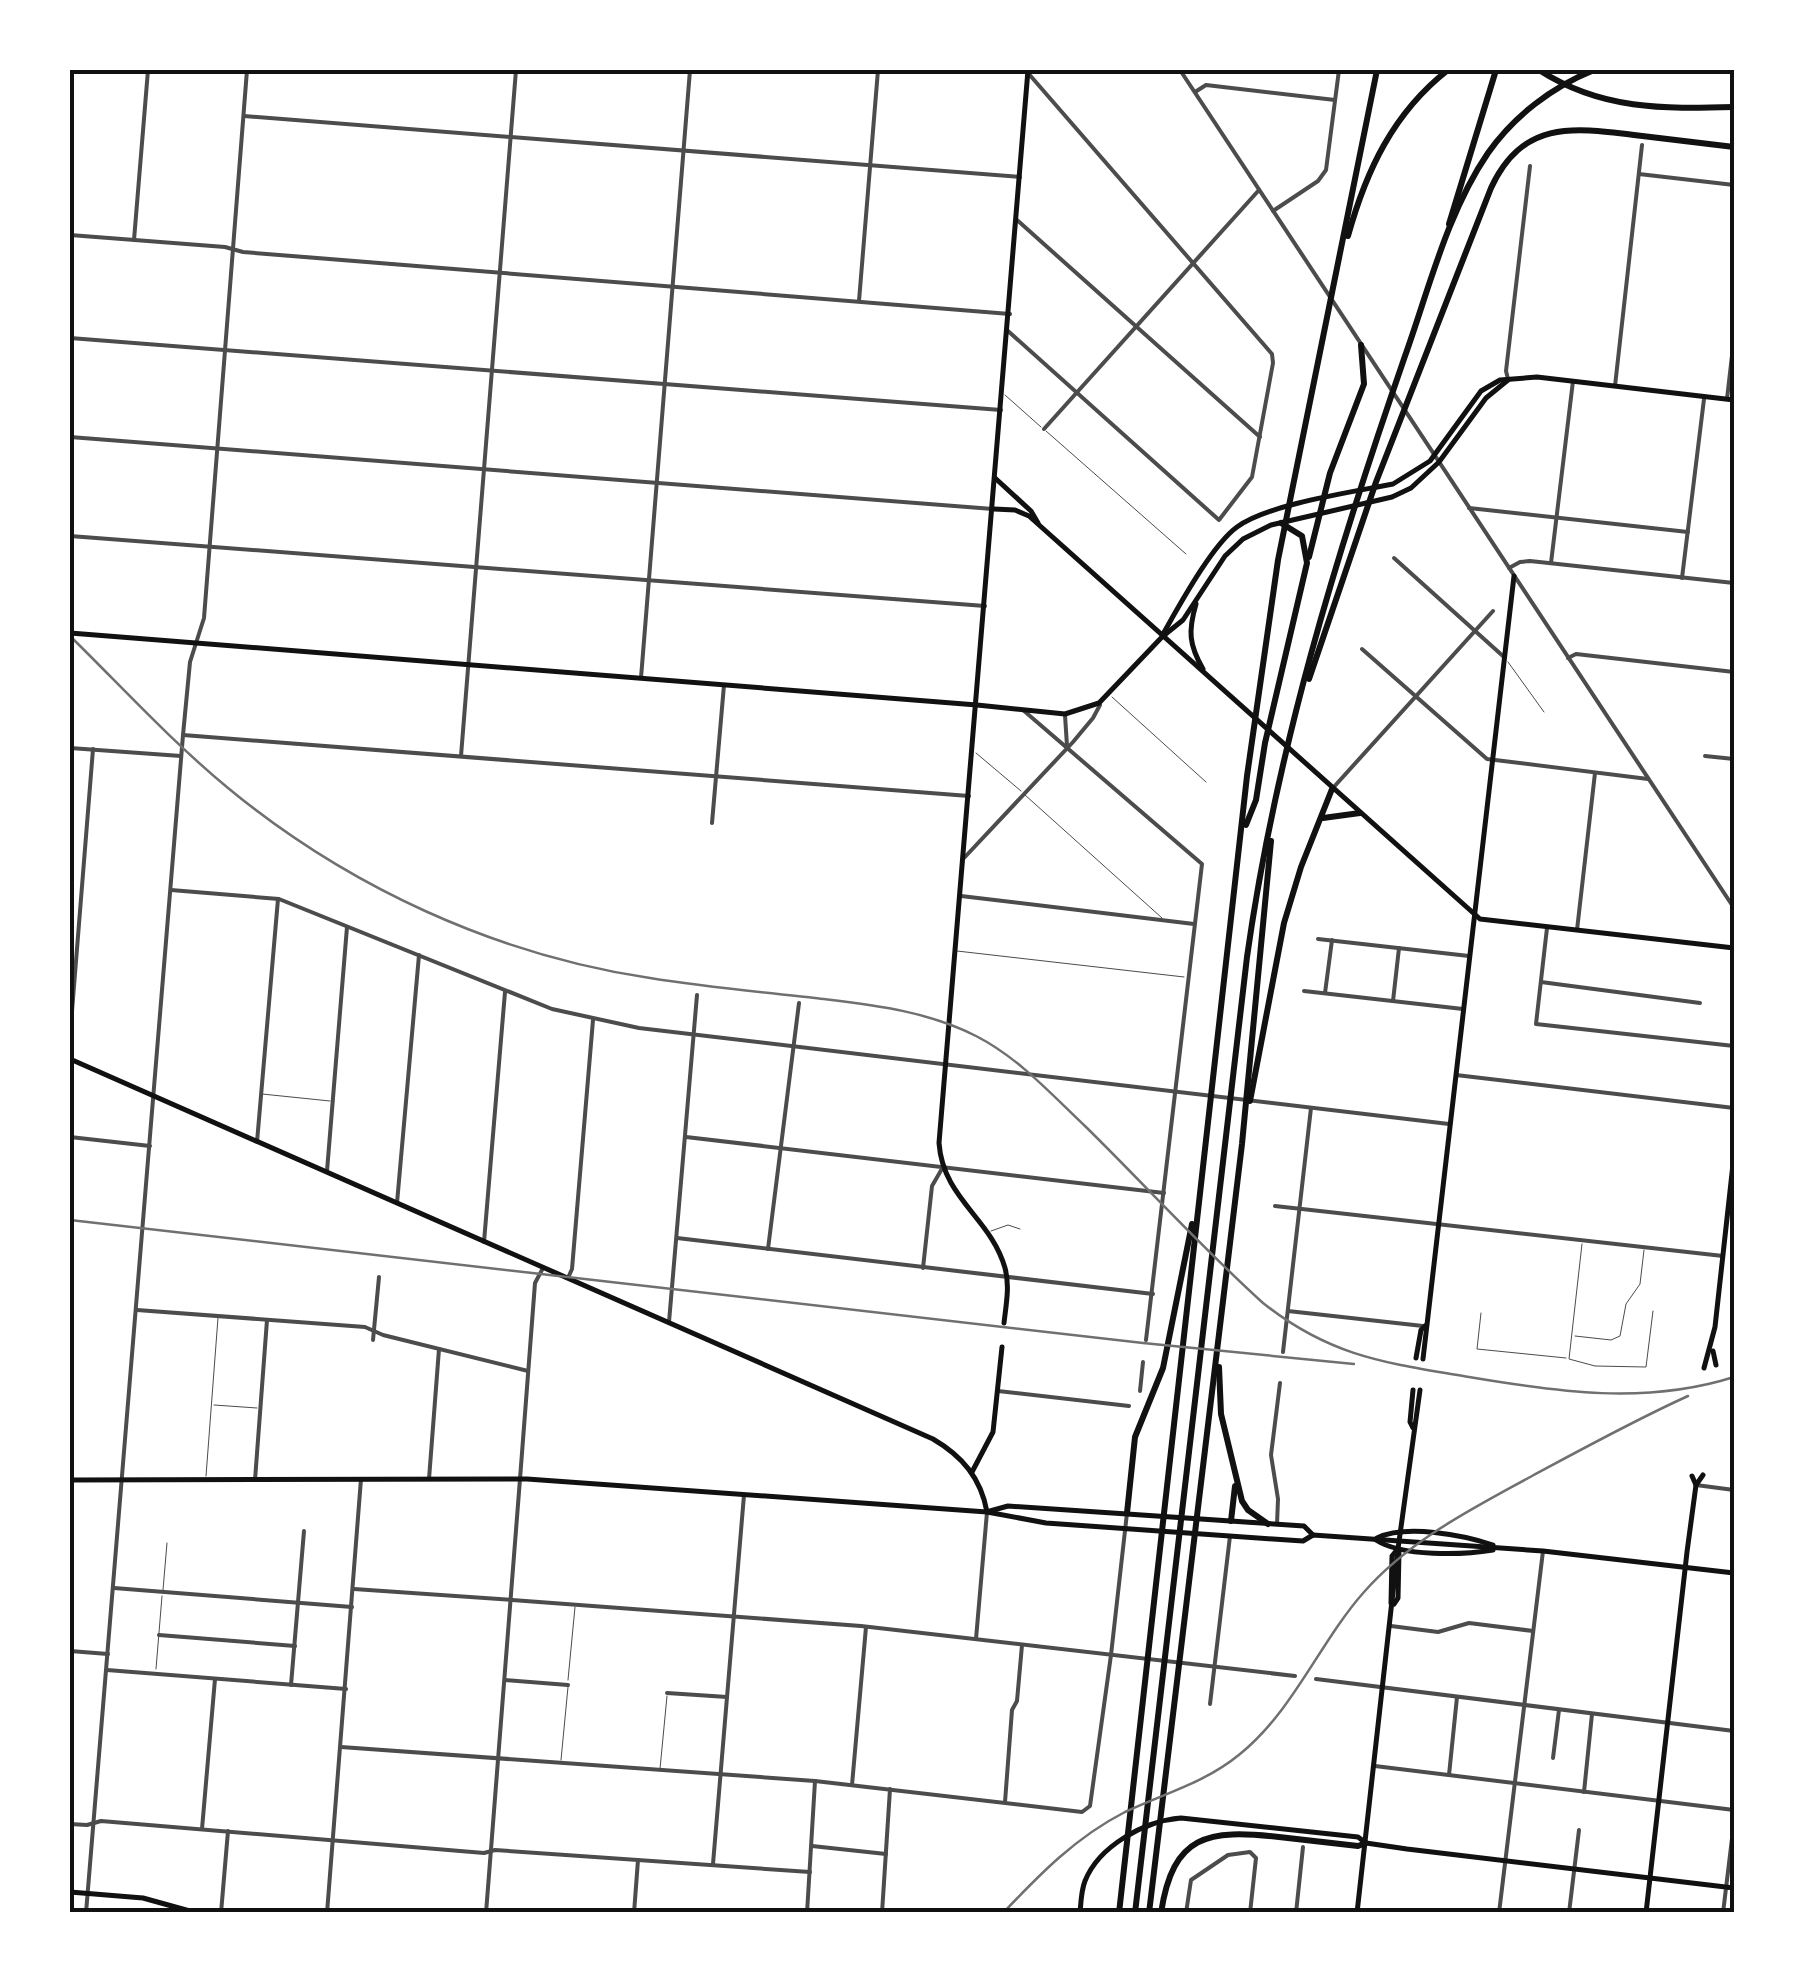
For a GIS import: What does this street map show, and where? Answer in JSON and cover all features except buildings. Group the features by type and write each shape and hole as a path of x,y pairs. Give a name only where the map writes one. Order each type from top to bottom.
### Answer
{"highway":[{"path":"1119,1913 1198,1198 1278,560 1377,70"},
{"path":"1338,271 1359,196 1379,150 1406,110 1448,70"},
{"path":"1135,1913 1249,943 1274,810 1319,621 1442,249 1496,70"},
{"path":"1539,70 1595,97 1648,108 1734,107"},
{"path":"1442,249 1470,183 1507,130 1544,97 1594,70"},
{"path":"1294,725 1376,482 1490,188 1504,165 1534,139 1570,128 1734,147"},
{"path":"1242,835 1256,800 1265,743 1323,499 1364,384 1361,345"},
{"path":"1281,523 1296,530 1305,542 1307,563"},
{"path":"1242,1144 1278,945 1296,883 1332,789"},
{"path":"1149,1913 1242,1144 1274,810"},
{"path":"1322,818 1360,814"},
{"path":"1127,1513 1136,1436 1163,1368 1198,1198"},
{"path":"1222,1315 1220,1401 1236,1479 1245,1507 1272,1524"},
{"path":"1232,1521 1236,1479"},
{"path":"1160,1913 1166,1883 1177,1861 1190,1848 1213,1836 1234,1832 1358,1846 1366,1842"}],"main road":[{"path":"1004,1323 1007,1278 1001,1256 956,1194 943,1167 940,1136 1028,72"},
{"path":"1162,637 1223,541 1247,520 1410,476 1434,456 1481,392 1494,382 1529,376 1730,399"},
{"path":"70,633 1065,714 1081,712 1110,695 1182,620 1234,546 1248,535 1270,525 1382,500 1411,488 1439,462 1486,398 1508,380"},
{"path":"996,478 1031,511 1039,526"},
{"path":"993,508 1020,512 1039,526 1480,919 1734,948"},
{"path":"1420,1358 1514,576"},
{"path":"1198,598 1190,640 1208,676"},
{"path":"70,1059 932,1439 972,1472 984,1494 987,1512"},
{"path":"1704,1368 1712,1348 1734,1155"},
{"path":"972,1472 991,1438 1002,1347"},
{"path":"1712,1348 1716,1365"},
{"path":"1358,1913 1393,1607 1389,1600 1392,1556 1400,1540 1416,1390"},
{"path":"1646,1913 1696,1485 1703,1475"},
{"path":"1692,1476 1696,1485"},
{"path":"70,1480 520,1479 987,1512 1039,1522 1230,1536 1303,1541 1313,1535 1400,1540 1542,1551 1734,1573"},
{"path":"987,1512 1008,1506 1127,1513 1304,1526 1313,1535"},
{"path":"1375,1539 1401,1532 1468,1537 1506,1549"},
{"path":"1375,1539 1398,1549 1468,1554 1506,1549"},
{"path":"1080,1913 1084,1884 1093,1866 1111,1848 1153,1823 1186,1818 1730,1887"},
{"path":"70,1892 144,1898 197,1913"}],"street":[{"path":"134,240 148,70"},
{"path":"86,1913 181,756 190,662 204,618 247,70"},
{"path":"461,756 516,70"},
{"path":"642,678 690,70"},
{"path":"859,301 878,70"},
{"path":"1180,70 1734,908"},
{"path":"1274,211 1324,174 1339,70"},
{"path":"1008,331 1219,520 1250,484 1273,358 1028,72"},
{"path":"1194,92 1206,85 1335,100"},
{"path":"244,116 1020,177"},
{"path":"1615,386 1642,145"},
{"path":"1508,380 1506,366 1530,166"},
{"path":"1639,174 1734,186"},
{"path":"1044,429 1259,190"},
{"path":"1016,220 1260,437"},
{"path":"70,235 1010,314"},
{"path":"70,338 1001,410"},
{"path":"1730,399 1734,338"},
{"path":"1551,563 1574,381"},
{"path":"1682,578 1704,396"},
{"path":"70,437 993,508"},
{"path":"1468,508 1688,532"},
{"path":"70,536 985,606"},
{"path":"1394,558 1504,657"},
{"path":"1508,568 1524,561 1734,583"},
{"path":"1332,789 1492,611"},
{"path":"1362,648 1491,761 1648,779"},
{"path":"1568,658 1576,654 1734,672"},
{"path":"712,823 724,685"},
{"path":"964,858 1094,718 1102,702"},
{"path":"1023,710 1202,864 1146,1340"},
{"path":"1065,714 1067,746"},
{"path":"183,735 969,796"},
{"path":"70,748 181,756"},
{"path":"70,1036 93,749"},
{"path":"1706,756 1734,759"},
{"path":"1577,930 1596,773"},
{"path":"170,890 278,899 552,1009 593,1018 694,1035 1449,1124"},
{"path":"961,896 1194,924"},
{"path":"257,1142 278,899"},
{"path":"327,1173 347,926"},
{"path":"1547,927 1536,1024 1734,1046"},
{"path":"1318,939 1469,956"},
{"path":"1326,994 1332,940"},
{"path":"1394,1002 1400,948"},
{"path":"397,1203 419,955"},
{"path":"1541,982 1700,1002"},
{"path":"484,1242 506,990"},
{"path":"1304,991 1462,1008"},
{"path":"668,1322 697,996"},
{"path":"768,1249 800,1003"},
{"path":"568,1278 572,1269 593,1018"},
{"path":"1455,1075 1734,1108"},
{"path":"1283,1352 1311,1108"},
{"path":"70,1137 150,1146"},
{"path":"686,1137 1164,1193"},
{"path":"923,1268 932,1186 943,1167"},
{"path":"1275,1206 1723,1256"},
{"path":"677,1238 1153,1294"},
{"path":"486,1913 535,1283 543,1268"},
{"path":"374,1340 378,1278"},
{"path":"137,1310 366,1327 528,1371"},
{"path":"1288,1311 1425,1326"},
{"path":"255,1480 268,1320"},
{"path":"429,1479 440,1349"},
{"path":"1140,1391 1143,1362"},
{"path":"1272,1524 1278,1499 1272,1455 1280,1383"},
{"path":"998,1391 1129,1406"},
{"path":"327,1913 362,1479"},
{"path":"1696,1485 1734,1490"},
{"path":"713,1865 744,1495"},
{"path":"976,1639 987,1512"},
{"path":"341,1748 815,1781 1088,1811 1127,1513"},
{"path":"1210,1704 1232,1521"},
{"path":"291,1685 304,1530"},
{"path":"1500,1913 1542,1551"},
{"path":"114,1588 352,1607"},
{"path":"354,1589 866,1627 1296,1676"},
{"path":"1391,1626 1438,1632 1469,1624 1533,1631"},
{"path":"852,1785 866,1627"},
{"path":"159,1635 294,1646"},
{"path":"1005,1802 1022,1644"},
{"path":"70,1651 108,1654"},
{"path":"106,1670 346,1689"},
{"path":"202,1829 214,1679"},
{"path":"1316,1679 1734,1732"},
{"path":"506,1680 568,1685"},
{"path":"667,1692 727,1697"},
{"path":"1449,1775 1457,1697"},
{"path":"1554,1758 1559,1710"},
{"path":"1584,1792 1592,1714"},
{"path":"1375,1766 1734,1810"},
{"path":"807,1913 815,1781"},
{"path":"882,1913 890,1789"},
{"path":"1723,1913 1730,1887 1734,1822"},
{"path":"70,1824 202,1829 484,1853 491,1850 810,1872"},
{"path":"1569,1913 1579,1830"},
{"path":"222,1913 228,1831"},
{"path":"812,1846 886,1854"},
{"path":"1296,1913 1304,1846"},
{"path":"1186,1913 1192,1880 1228,1855 1254,1854 1250,1913"},
{"path":"634,1913 638,1860"}],"lane":[{"path":"1003,394 1186,554"},
{"path":"1504,657 1544,712"},
{"path":"1110,695 1206,782"},
{"path":"973,752 1165,921"},
{"path":"956,951 1187,977"},
{"path":"261,1094 333,1102"},
{"path":"988,1233 1002,1225 1020,1229"},
{"path":"1569,1359 1582,1240"},
{"path":"1572,1336 1618,1339 1624,1330 1626,1304 1640,1284 1645,1247"},
{"path":"1481,1312 1477,1349 1569,1359 1595,1366 1646,1367 1653,1310"},
{"path":"206,1480 218,1316"},
{"path":"212,1404 260,1408"},
{"path":"156,1674 167,1543"},
{"path":"561,1762 575,1604"},
{"path":"660,1770 667,1692"}],"railway":[{"path":"70,636 207,770 274,824 374,886 426,912 536,953 593,967 897,1010 937,1020 976,1036 1006,1055 1047,1090 1263,1303 1336,1346 1411,1367 1569,1391 1668,1391 1734,1377"},
{"path":"70,1220 1354,1364"},
{"path":"1003,1913 1045,1870 1090,1833 1125,1812 1199,1780 1240,1754 1276,1717 1364,1592 1402,1556 1465,1513 1688,1396"}]}
